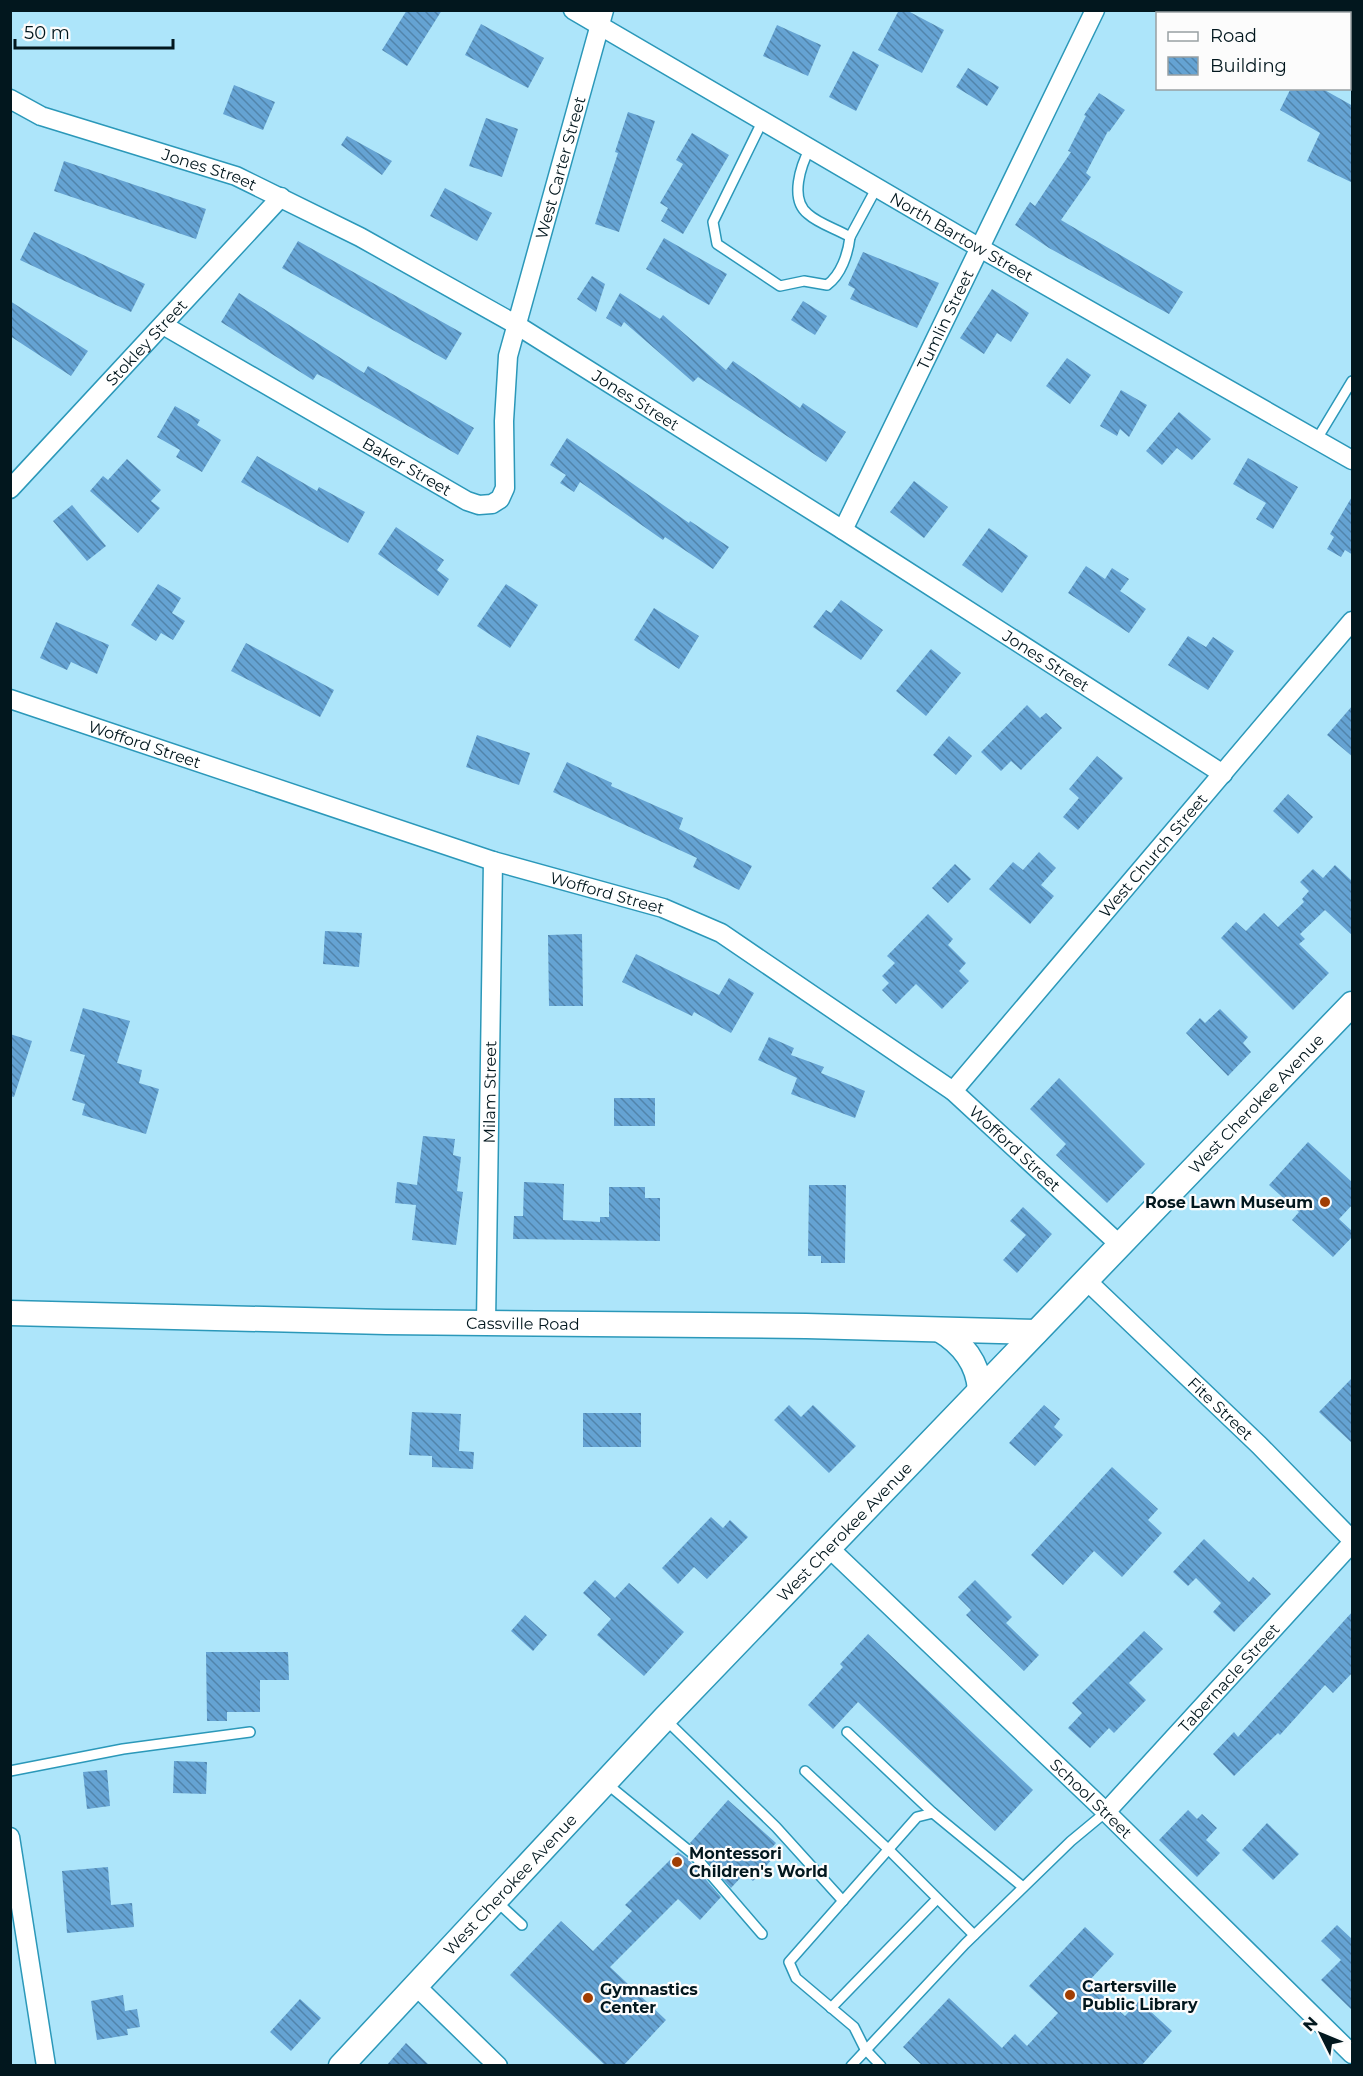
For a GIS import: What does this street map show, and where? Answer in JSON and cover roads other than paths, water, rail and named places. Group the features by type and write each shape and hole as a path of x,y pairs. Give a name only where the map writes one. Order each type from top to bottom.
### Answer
{"main road":[{"name":"West Cherokee Avenue","path":"340,2066 664,1718 1353,1004"},
{"name":"Cassville Road","path":"10,1313 1036,1332"},
{"path":"939,1330 957,1342 970,1358 978,1375 980,1390"}],"street":[{"name":"North Bartow Street","path":"573,10 602,18 810,148 980,248 1353,460"},
{"name":"Tumlin Street","path":"843,530 1095,10"},
{"name":"West Carter Street","path":"515,324 602,18"},
{"name":"Jones Street","path":"10,99 41,116 197,163 281,197 360,237 515,324 843,530 1223,774"},
{"name":"Stokley Street","path":"10,489 281,197"},
{"name":"Baker Street","path":"163,325 479,505 492,504 500,499 504,488 507,366 515,324"},
{"name":"West Church Street","path":"953,1091 1353,621"},
{"name":"Wofford Street","path":"10,699 492,861 663,908 721,933 953,1091 1120,1245"},
{"name":"Milam Street","path":"486,1323 492,861"},
{"name":"Fite Street","path":"1086,1280 1259,1444 1353,1542"},
{"name":"Tabernacle Street","path":"1106,1812 1353,1542"},
{"name":"School Street","path":"828,1548 1106,1812 1353,2054"},
{"path":"10,1837 12,1863 46,2066"},
{"path":"416,1986 498,2066"}],"lane":[{"path":"763,120 713,222 717,244 780,286 804,281 828,285 837,278 850,237 877,187"},
{"path":"810,148 801,164 798,199 806,214 850,237"},
{"path":"1317,439 1353,381"},
{"path":"664,1718 797,1850 843,1900"},
{"path":"10,1771 123,1749 250,1732"},
{"path":"847,1732 933,1813 1023,1887"},
{"path":"805,1771 888,1849 974,1935"},
{"path":"605,1782 693,1854 762,1934"},
{"path":"851,2066 864,2049 974,1935 1106,1812"},
{"path":"881,2066 864,2049 854,2027 796,1978 789,1962 917,1817 933,1813"},
{"path":"831,2008 938,1899"},
{"path":"495,1900 522,1925"}],"place":[{"name":"Rose Lawn Museum","path":"1325,1202"},
{"name":"Montessori Children's World","path":"677,1862"},
{"name":"Cartersville Public Library","path":"1070,1995"},
{"name":"Gymnastics Center","path":"588,1998"}]}
